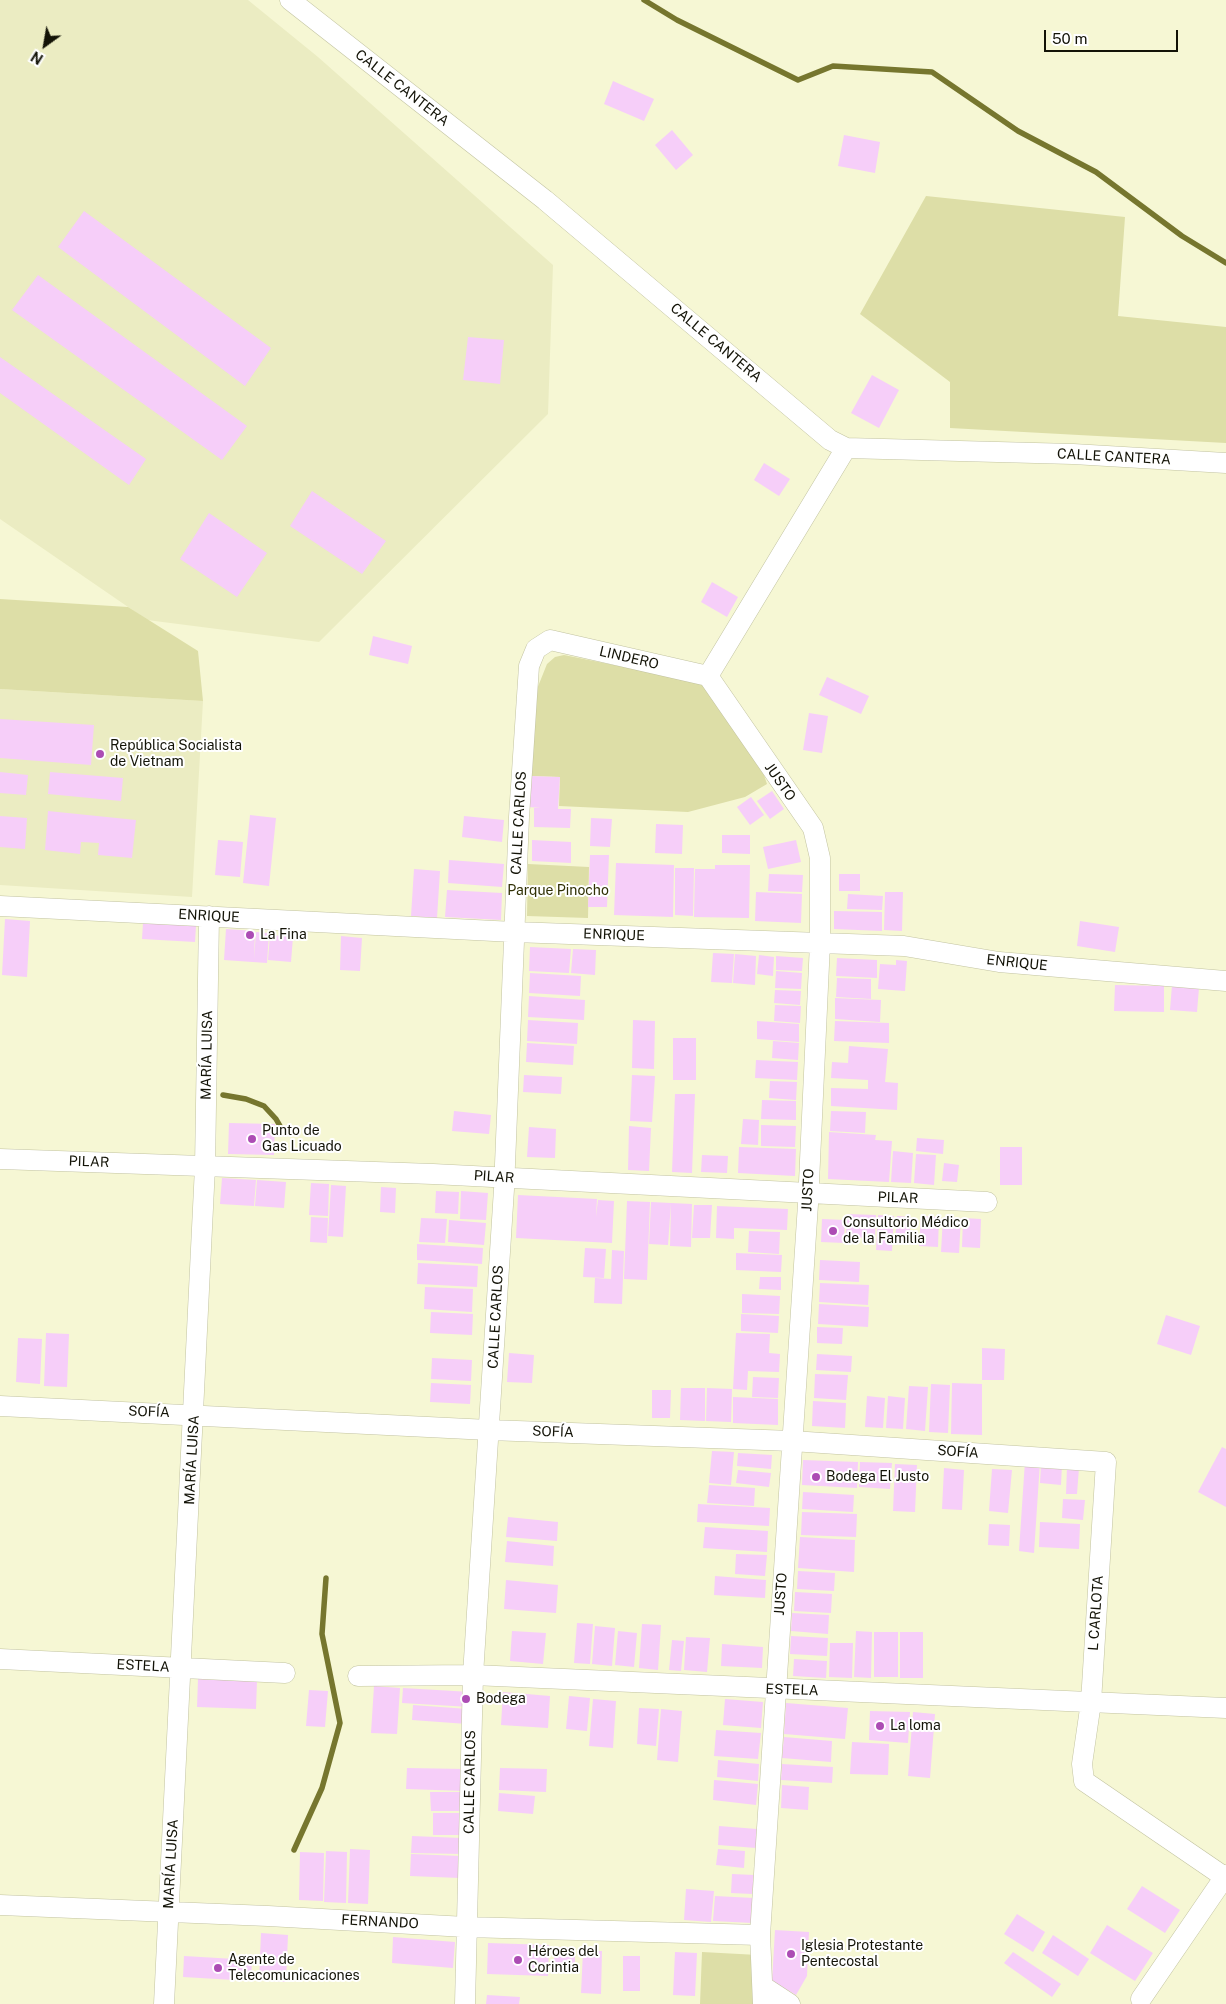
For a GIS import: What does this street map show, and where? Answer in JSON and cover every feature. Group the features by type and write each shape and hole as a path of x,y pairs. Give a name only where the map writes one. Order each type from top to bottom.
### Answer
{"street":[{"name":"CALLE CANTERA","path":"290,0 545,200 830,440 846,448 1073,454 1226,463"},
{"path":"708,676 846,448"},
{"name":"LINDERO","path":"550,640 708,676"},
{"name":"CALLE CARLOS","path":"465,2004 473,1675 504,1178 514,932 529,666 536,649 550,640"},
{"name":"JUSTO","path":"708,676 813,828 820,858 820,943 808,1194 774,1689 760,1935 764,1996"},
{"name":"ENRIQUE","path":"0,906 514,932 904,946 999,962 1226,981"},
{"name":"MARÍA LUISA","path":"164,2004 182,1668 205,1166 209,916"},
{"name":"PILAR","path":"0,1158 504,1178 987,1202"},
{"name":"SOFÍA","path":"0,1406 194,1414 489,1430 792,1441 1106,1462"},
{"name":"L CARLOTA","path":"1106,1462 1091,1702 1082,1764 1084,1781 1226,1876"},
{"name":"ESTELA","path":"0,1659 285,1673"},
{"name":"ESTELA","path":"358,1676 473,1675 1226,1708"},
{"path":"1141,1999 1226,1876"},
{"name":"FERNANDO","path":"0,1905 169,1911 466,1927 760,1935"},
{"path":"764,1996 790,2004"}],"shaded area":[{"path":"0,0 248,0 318,57 553,265 548,414 319,642 147,620 0,519"},
{"name":"República Socialista de Vietnam","path":"0,689 203,701 192,897 0,885"}],"green space":[{"path":"926,196 1125,217 1118,316 1226,327 1226,443 950,428 950,382 860,314"},
{"path":"0,599 128,607 198,651 203,701 0,689"},
{"path":"564,655 703,683 764,775 767,784 745,797 688,812 559,806 560,777 528,776 537,689 547,664 555,657"},
{"name":"Parque Pinocho","path":"528,864 589,867 588,918 527,916"},
{"path":"702,1952 758,1955 756,2004 700,2004"}],"building":[{"path":"613,81 654,99 644,121 604,104"},
{"path":"672,130 693,155 676,170 655,145"},
{"path":"844,135 880,142 875,173 838,166"},
{"path":"84,211 271,348 245,386 58,247"},
{"path":"38,275 247,426 222,460 12,310"},
{"path":"468,337 504,340 500,384 463,380"},
{"path":"0,357 146,459 129,485 0,393"},
{"path":"872,375 899,390 879,428 851,413"},
{"path":"764,463 790,479 779,496 754,480"},
{"path":"312,491 386,541 362,574 290,526"},
{"path":"209,513 267,553 237,597 180,559"},
{"path":"712,582 738,597 727,617 701,602"},
{"path":"373,636 412,646 408,664 369,655"},
{"path":"827,677 869,696 861,714 819,695"},
{"path":"809,713 828,716 822,753 803,750"},
{"path":"0,719 94,725 91,765 0,758"},
{"path":"0,772 28,775 26,795 0,793"},
{"path":"50,772 123,778 121,801 48,794"},
{"path":"529,776 560,777 558,809 571,809 570,828 534,827 534,808 541,808 528,807"},
{"path":"772,791 784,809 770,819 757,801"},
{"path":"751,797 764,815 750,825 737,807"},
{"path":"48,811 136,820 132,858 98,855 99,843 81,842 80,854 45,850"},
{"path":"250,815 276,818 269,886 243,883"},
{"path":"0,816 27,818 25,849 0,847"},
{"path":"464,816 504,820 502,842 462,837"},
{"path":"591,818 612,819 610,847 590,846"},
{"path":"656,824 683,825 682,854 655,853"},
{"path":"722,835 750,835 750,854 722,853"},
{"path":"218,840 243,842 240,877 215,875"},
{"path":"532,840 571,842 571,863 532,861"},
{"path":"796,840 801,862 768,869 763,847"},
{"path":"590,855 609,855 607,907 588,907"},
{"path":"449,860 504,864 502,887 448,883"},
{"path":"616,863 674,865 673,917 614,915"},
{"path":"715,865 750,865 749,918 694,917 695,869 715,869"},
{"path":"675,868 694,868 693,916 675,915"},
{"path":"414,869 440,871 437,918 411,916"},
{"path":"769,874 803,875 802,892 768,891"},
{"path":"839,874 860,874 860,891 839,891"},
{"path":"447,890 502,893 501,920 445,917"},
{"path":"756,892 802,894 801,923 755,921"},
{"path":"885,892 903,892 902,931 884,930"},
{"path":"848,894 883,896 882,910 847,909"},
{"path":"834,911 882,912 882,931 834,929"},
{"path":"5,919 30,921 27,977 2,975"},
{"path":"1080,921 1119,927 1115,952 1077,946"},
{"path":"143,923 196,926 195,942 142,939"},
{"path":"226,929 255,931 254,959 256,932 269,933 267,963 224,960"},
{"path":"270,935 293,937 291,962 268,960"},
{"path":"341,936 362,938 360,971 340,970"},
{"path":"530,947 571,949 569,973 529,971"},
{"path":"573,949 596,950 595,975 571,973"},
{"path":"713,953 734,954 732,983 711,982"},
{"path":"735,954 756,956 755,985 733,983"},
{"path":"759,955 774,957 773,976 757,974"},
{"path":"776,956 803,958 802,971 776,970"},
{"path":"837,958 877,960 877,978 836,976"},
{"path":"896,960 907,961 905,991 878,989 880,964 896,965"},
{"path":"776,971 802,973 801,989 775,988"},
{"path":"530,973 581,976 580,996 529,993"},
{"path":"837,978 871,979 871,999 836,997"},
{"path":"1115,985 1164,986 1164,1012 1114,1011"},
{"path":"1172,985 1199,988 1197,1012 1170,1010"},
{"path":"775,990 801,991 800,1005 774,1003"},
{"path":"529,996 585,1000 584,1020 528,1017"},
{"path":"835,998 881,1000 880,1022 835,1019"},
{"path":"775,1005 801,1006 800,1023 774,1021"},
{"path":"528,1020 578,1023 577,1044 527,1041"},
{"path":"633,1020 655,1021 654,1069 632,1068"},
{"path":"757,1021 799,1024 799,1042 757,1039"},
{"path":"835,1021 889,1023 889,1043 834,1041"},
{"path":"673,1038 696,1038 696,1080 673,1080"},
{"path":"773,1041 799,1043 798,1060 772,1058"},
{"path":"527,1043 574,1046 573,1065 526,1062"},
{"path":"849,1046 888,1049 885,1082 898,1083 897,1110 831,1106 831,1088 868,1089 868,1080 831,1078 832,1062 848,1063"},
{"path":"756,1060 798,1062 797,1080 755,1078"},
{"path":"524,1075 562,1077 561,1094 523,1092"},
{"path":"632,1075 655,1076 652,1122 630,1121"},
{"path":"770,1081 797,1082 796,1100 769,1098"},
{"path":"675,1094 695,1094 692,1173 672,1172"},
{"path":"762,1100 796,1101 796,1120 761,1119"},
{"path":"454,1111 491,1115 489,1134 452,1131"},
{"path":"831,1111 866,1112 865,1133 830,1131"},
{"path":"743,1119 759,1120 758,1145 741,1144"},
{"name":"Punto de Gas Licuado","path":"229,1123 275,1124 274,1155 228,1154"},
{"path":"761,1125 796,1126 795,1147 761,1146"},
{"path":"629,1126 651,1128 649,1171 628,1170"},
{"path":"529,1127 556,1129 555,1158 527,1157"},
{"path":"829,1132 876,1135 875,1140 892,1141 889,1182 828,1179"},
{"path":"917,1138 944,1140 943,1154 916,1151"},
{"path":"739,1147 796,1149 795,1176 738,1173"},
{"path":"1000,1147 1022,1147 1022,1185 1000,1185"},
{"path":"893,1151 913,1153 911,1183 891,1182"},
{"path":"916,1154 936,1155 934,1185 914,1183"},
{"path":"702,1155 728,1156 727,1173 701,1172"},
{"path":"944,1163 959,1165 957,1182 942,1181"},
{"path":"222,1178 256,1180 254,1206 220,1204"},
{"path":"257,1180 286,1182 284,1208 255,1206"},
{"path":"311,1183 329,1184 328,1216 309,1215"},
{"path":"331,1185 346,1186 343,1237 328,1236"},
{"path":"381,1187 396,1188 395,1213 380,1212"},
{"path":"436,1191 459,1192 458,1214 435,1213"},
{"path":"461,1191 488,1193 486,1220 460,1219"},
{"path":"518,1195 597,1199 596,1217 598,1200 614,1201 612,1243 516,1238"},
{"path":"627,1201 650,1202 647,1280 624,1279"},
{"path":"651,1202 671,1203 668,1245 649,1244"},
{"path":"671,1203 692,1204 691,1247 670,1246"},
{"path":"694,1205 712,1205 710,1238 692,1238"},
{"path":"717,1206 788,1209 787,1230 734,1228 734,1239 716,1238"},
{"path":"847,1214 876,1215 875,1238 846,1237"},
{"path":"878,1215 894,1216 892,1251 876,1250"},
{"path":"897,1216 911,1217 909,1242 895,1241"},
{"path":"921,1216 939,1217 938,1247 919,1246"},
{"path":"311,1217 328,1218 327,1243 310,1242"},
{"path":"943,1217 961,1218 959,1253 941,1252"},
{"path":"421,1218 447,1219 445,1243 419,1242"},
{"path":"963,1218 981,1219 980,1248 962,1247"},
{"name":"Consultorio Médico de la Familia","path":"822,1219 845,1220 844,1243 821,1242"},
{"path":"449,1220 486,1223 484,1245 448,1242"},
{"path":"749,1231 780,1232 779,1254 748,1252"},
{"path":"417,1244 483,1248 482,1264 417,1260"},
{"path":"585,1248 606,1249 604,1278 583,1277"},
{"path":"612,1250 624,1251 622,1304 594,1303 595,1278 611,1279"},
{"path":"736,1253 782,1255 781,1272 736,1270"},
{"path":"820,1260 860,1262 859,1282 819,1280"},
{"path":"418,1263 478,1266 477,1287 417,1284"},
{"path":"760,1277 781,1277 781,1290 759,1289"},
{"path":"820,1283 869,1285 868,1305 819,1302"},
{"path":"425,1287 473,1289 472,1312 424,1309"},
{"path":"742,1294 780,1296 779,1314 742,1313"},
{"path":"819,1304 869,1307 868,1327 818,1324"},
{"path":"431,1312 473,1314 472,1335 430,1333"},
{"path":"741,1314 779,1316 778,1333 741,1331"},
{"path":"1166,1315 1200,1326 1191,1355 1157,1344"},
{"path":"817,1327 843,1328 842,1344 817,1343"},
{"path":"46,1333 69,1334 67,1387 44,1386"},
{"path":"736,1333 770,1334 769,1353 780,1354 779,1372 748,1371 747,1390 733,1389"},
{"path":"18,1338 42,1339 40,1384 16,1382"},
{"path":"982,1348 1005,1349 1004,1380 982,1380"},
{"path":"509,1353 534,1355 532,1383 507,1382"},
{"path":"817,1354 852,1356 851,1372 816,1370"},
{"path":"432,1358 472,1360 471,1381 431,1379"},
{"path":"815,1374 848,1375 846,1400 814,1398"},
{"path":"753,1377 779,1378 778,1398 752,1397"},
{"path":"431,1383 471,1385 470,1404 430,1402"},
{"path":"952,1383 982,1384 982,1435 951,1434"},
{"path":"931,1384 950,1385 948,1433 929,1432"},
{"path":"909,1386 928,1387 925,1431 906,1429"},
{"path":"681,1388 705,1388 705,1421 680,1420"},
{"path":"707,1388 732,1389 731,1422 706,1421"},
{"path":"652,1390 671,1390 670,1418 652,1418"},
{"path":"867,1396 885,1398 883,1428 865,1427"},
{"path":"888,1396 905,1398 903,1429 886,1428"},
{"path":"733,1397 778,1399 778,1425 733,1423"},
{"path":"813,1401 846,1403 845,1428 812,1426"},
{"path":"1222,1447 1226,1449 1226,1507 1198,1492"},
{"path":"712,1451 734,1452 731,1485 709,1483"},
{"path":"738,1453 772,1455 771,1469 737,1466"},
{"path":"803,1460 858,1462 857,1488 802,1485"},
{"path":"1025,1461 1040,1462 1034,1553 1019,1551"},
{"path":"860,1462 892,1463 890,1489 859,1487"},
{"path":"895,1464 917,1465 915,1512 893,1511"},
{"path":"1041,1464 1062,1465 1061,1485 1040,1483"},
{"path":"1067,1467 1079,1468 1077,1494 1066,1494"},
{"path":"944,1468 964,1470 962,1510 942,1509"},
{"path":"992,1469 1012,1470 1008,1513 989,1511"},
{"path":"738,1470 771,1473 769,1487 736,1483"},
{"path":"709,1485 755,1488 754,1506 707,1503"},
{"path":"803,1492 854,1495 853,1512 802,1509"},
{"path":"1063,1499 1085,1500 1083,1520 1062,1518"},
{"path":"698,1504 770,1508 769,1526 697,1522"},
{"path":"802,1512 857,1514 856,1537 801,1535"},
{"path":"508,1517 558,1522 557,1541 506,1537"},
{"path":"1040,1522 1080,1524 1079,1549 1039,1547"},
{"path":"989,1524 1010,1525 1009,1546 988,1545"},
{"path":"705,1527 768,1531 767,1552 703,1548"},
{"path":"800,1537 855,1540 854,1572 798,1568"},
{"path":"507,1541 554,1546 553,1566 505,1562"},
{"path":"736,1554 767,1555 765,1576 735,1574"},
{"path":"798,1571 835,1573 834,1591 797,1589"},
{"path":"715,1576 766,1580 765,1598 714,1595"},
{"path":"506,1580 558,1585 556,1613 504,1609"},
{"path":"795,1592 832,1594 831,1613 794,1611"},
{"path":"792,1613 829,1615 828,1634 791,1631"},
{"path":"577,1623 593,1624 590,1664 574,1663"},
{"path":"642,1624 661,1625 658,1670 639,1668"},
{"path":"595,1626 615,1628 612,1666 592,1664"},
{"path":"512,1631 546,1633 543,1664 510,1661"},
{"path":"618,1631 637,1633 634,1667 615,1665"},
{"path":"856,1631 872,1632 871,1678 854,1677"},
{"path":"874,1632 898,1632 898,1677 874,1677"},
{"path":"900,1632 923,1632 923,1678 900,1678"},
{"path":"791,1636 828,1638 827,1656 790,1654"},
{"path":"686,1637 710,1638 707,1672 684,1670"},
{"path":"672,1640 684,1641 681,1671 669,1670"},
{"path":"830,1643 853,1643 852,1678 829,1677"},
{"path":"722,1644 763,1647 762,1668 721,1666"},
{"path":"794,1659 827,1661 826,1678 793,1676"},
{"path":"198,1679 257,1681 256,1709 197,1707"},
{"path":"374,1686 400,1688 397,1734 371,1733"},
{"path":"403,1688 471,1692 470,1707 402,1703"},
{"path":"309,1690 328,1691 325,1727 306,1726"},
{"path":"503,1692 550,1696 548,1728 501,1725"},
{"path":"569,1696 590,1698 587,1731 566,1729"},
{"path":"593,1699 616,1701 613,1748 589,1746"},
{"path":"725,1699 763,1702 761,1728 723,1725"},
{"path":"786,1703 848,1708 845,1739 784,1734"},
{"path":"413,1705 468,1709 467,1724 412,1720"},
{"path":"639,1708 659,1709 656,1746 637,1744"},
{"path":"661,1709 682,1711 678,1762 657,1760"},
{"path":"870,1711 910,1712 908,1743 869,1740"},
{"path":"913,1712 935,1714 930,1778 908,1776"},
{"path":"716,1730 761,1733 758,1759 714,1756"},
{"path":"784,1737 832,1741 831,1762 782,1758"},
{"path":"852,1742 889,1744 888,1775 850,1774"},
{"path":"718,1760 759,1764 758,1781 717,1777"},
{"path":"782,1764 833,1767 832,1783 781,1780"},
{"path":"407,1768 465,1769 465,1791 406,1789"},
{"path":"500,1768 547,1769 546,1792 499,1790"},
{"path":"714,1780 758,1784 756,1805 713,1800"},
{"path":"782,1785 809,1787 808,1810 781,1808"},
{"path":"430,1792 461,1792 461,1811 431,1811"},
{"path":"499,1793 535,1796 533,1814 498,1811"},
{"path":"433,1813 462,1813 462,1835 433,1835"},
{"path":"719,1826 757,1829 756,1848 718,1845"},
{"path":"412,1836 461,1838 461,1854 411,1853"},
{"path":"350,1849 370,1850 368,1904 348,1903"},
{"path":"718,1849 745,1851 744,1868 716,1865"},
{"path":"326,1851 347,1852 346,1903 324,1902"},
{"path":"300,1852 324,1853 323,1901 299,1900"},
{"path":"411,1854 461,1856 460,1878 410,1876"},
{"path":"732,1874 754,1875 752,1894 731,1893"},
{"path":"1142,1886 1180,1910 1165,1933 1127,1909"},
{"path":"686,1889 714,1891 711,1922 684,1920"},
{"path":"715,1896 754,1898 752,1923 713,1921"},
{"path":"1017,1914 1045,1932 1033,1952 1004,1934"},
{"path":"1107,1925 1153,1953 1135,1981 1090,1953"},
{"name":"Iglesia Protestante Pentecostal","path":"775,1930 809,1932 807,1976 796,1995 772,1981"},
{"path":"261,1933 288,1935 286,1982 259,1980"},
{"path":"1053,1935 1089,1959 1078,1976 1042,1953"},
{"path":"393,1937 455,1942 453,1968 392,1963"},
{"name":"Héroes del Corintia","path":"488,1943 549,1945 548,1976 487,1974"},
{"path":"554,1947 575,1947 575,1971 554,1970"},
{"path":"583,1951 602,1951 601,1994 581,1993"},
{"path":"675,1952 697,1953 695,1996 673,1995"},
{"path":"1013,1952 1061,1984 1052,1997 1004,1963"},
{"name":"Agente de Telecomunicaciones","path":"184,1956 252,1960 251,1981 183,1977"},
{"path":"623,1956 640,1956 640,1991 623,1991"},
{"path":"487,1995 520,1997 519,2004 486,2004"}],"waterway":[{"path":"644,0 677,20 798,80 833,66 932,72 1018,131 1096,172 1182,236 1226,263"},
{"path":"223,1095 246,1099 264,1106 276,1119 284,1133"},
{"path":"294,1850 322,1788 340,1723 322,1634 326,1578"}],"place":[{"name":"República Socialista de Vietnam","path":"100,754"},
{"name":"La Fina","path":"250,935"},
{"name":"Punto de Gas Licuado","path":"252,1139"},
{"name":"Consultorio Médico de la Familia","path":"833,1231"},
{"name":"Bodega El Justo","path":"816,1477"},
{"name":"Bodega","path":"466,1699"},
{"name":"La loma","path":"880,1726"},
{"name":"Iglesia Protestante Pentecostal","path":"791,1954"},
{"name":"Héroes del Corintia","path":"518,1960"},
{"name":"Agente de Telecomunicaciones","path":"218,1968"}]}
